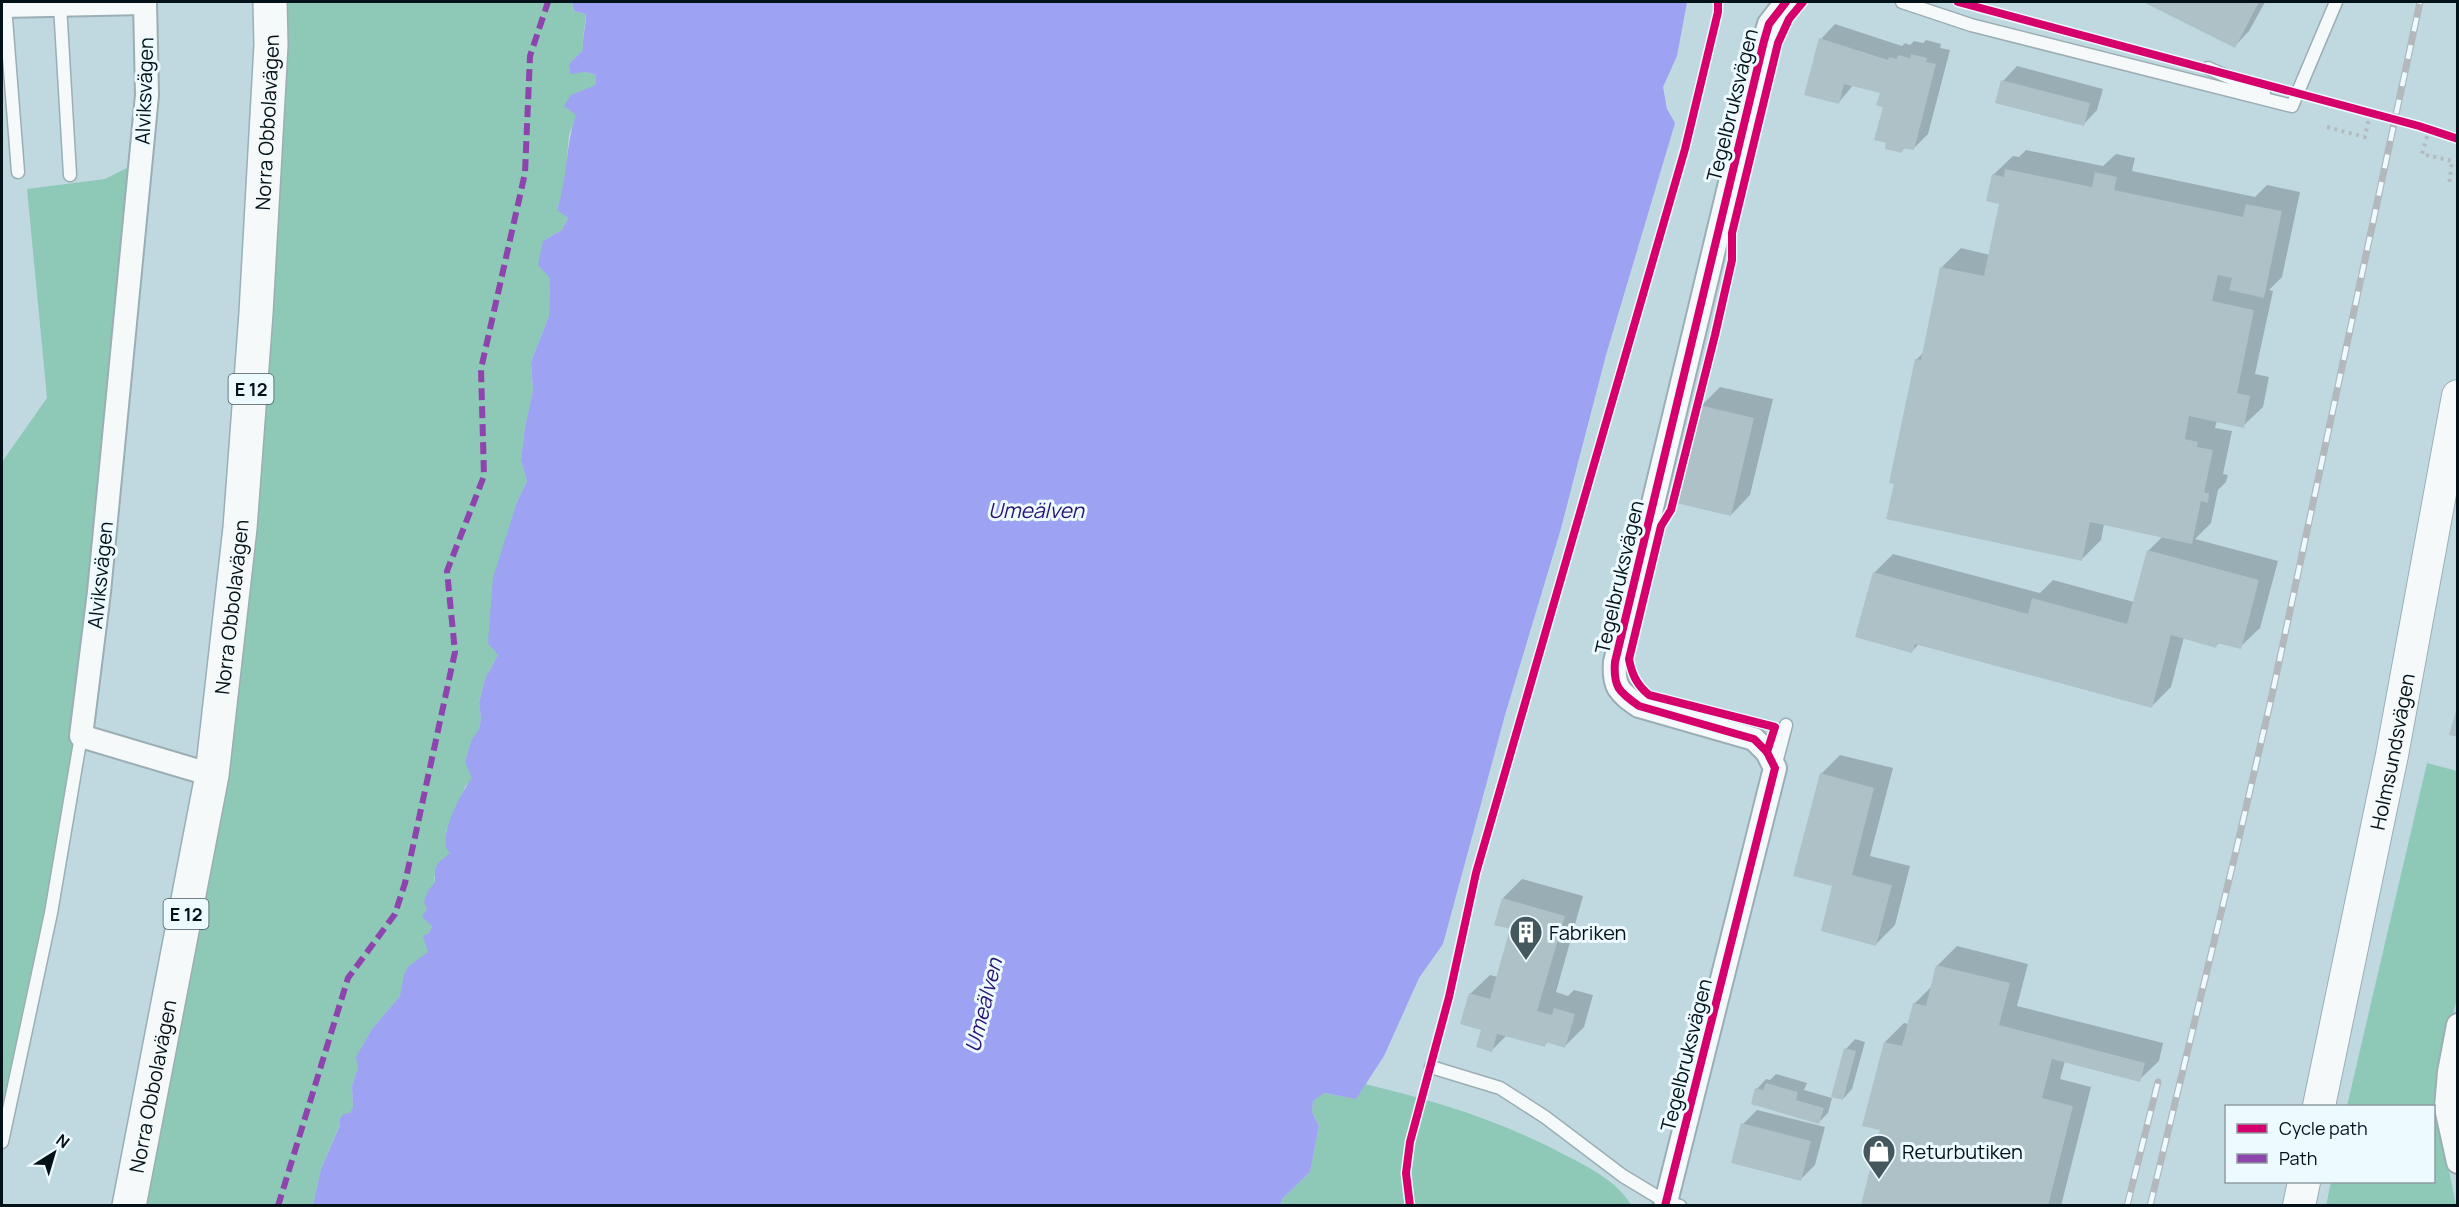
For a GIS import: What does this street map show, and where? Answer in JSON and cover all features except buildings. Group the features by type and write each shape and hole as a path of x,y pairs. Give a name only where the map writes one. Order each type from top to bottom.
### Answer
{"highway":[{"name":"Norra Obbolavägen","path":"129,1206 212,775 242,504 271,45 270,2"}],"main road":[{"name":"Holmsundsvägen","path":"2319,1105 2392,755 2457,396"},
{"path":"2299,1206 2304,1183"}],"street":[{"path":"3,6 145,2"},
{"name":"Alviksvägen","path":"81,736 99,592 147,95 145,2"},
{"name":"Tegelbruksvägen","path":"1670,1204 1775,768 1767,752 1754,739 1639,706 1622,695 1614,680 1615,662 1764,41 1769,24 1786,2"},
{"path":"81,736 212,775"},
{"path":"2456,1033 2446,1108 2457,1162"}],"lane":[{"path":"1902,2 1971,25 2292,106"},
{"path":"2292,106 2336,2"},
{"path":"60,5 69,175"},
{"path":"3,6 18,172"},
{"path":"2208,68 2292,106"},
{"path":"1775,768 1786,725"},
{"name":"Alviksvägen","path":"2,1142 51,913 81,736"},
{"path":"1431,1067 1500,1088 1545,1117 1623,1176 1670,1204"}],"path":[{"path":"2359,110 2370,116 2381,116"},
{"path":"2327,127 2365,137 2370,116"},
{"path":"2419,126 2432,130 2422,154 2452,161 2449,186"}],"green space":[{"path":"270,2 572,2 574,11 586,14 583,50 569,64 570,73 586,72 596,75 596,86 571,95 577,115 569,135 564,190 557,209 568,218 562,230 543,241 550,278 549,316 531,362 533,391 525,427 521,461 527,481 517,502 507,537 498,655 485,679 479,703 481,719 479,730 471,741 465,762 473,778 465,787 446,832 450,853 434,877 435,882 428,898 427,910 432,926 429,933 428,952 422,957 400,996 372,1029 357,1056 358,1067 352,1086 353,1107 350,1114 339,1118 340,1124 321,1169 313,1205 129,1206 212,775"},
{"path":"141,161 81,736 2,1142 2,462 47,398 27,189 105,179"},
{"path":"2427,763 2457,771 2457,999 2438,1070 2435,1103 2456,1205 2326,1206 2331,1183 2435,1183 2435,1105 2347,1105"},
{"path":"1365,1084 1443,1105 1518,1132 1603,1176 1619,1189 1631,1205 1280,1206 1283,1198 1310,1172 1319,1126 1312,1112 1313,1101 1323,1093 1356,1099"}],"water":[{"name":"Umeälven","path":"572,2 1687,2 1677,56 1663,87 1667,109 1675,123 1606,355 1560,532 1505,715 1443,944 1419,978 1384,1056 1356,1099 1324,1093 1313,1101 1312,1112 1319,1126 1310,1172 1283,1198 1280,1205 313,1205 321,1169 340,1125 339,1119 344,1114 350,1113 353,1107 352,1086 358,1067 356,1057 372,1029 400,996 408,967 428,952 423,936 429,933 432,926 422,917 427,909 424,902 435,882 435,870 438,863 450,853 446,847 448,827 457,804 472,778 465,762 471,741 479,729 481,719 479,703 485,679 498,655 488,643 493,578 517,502 527,481 521,461 525,427 533,391 531,362 549,316 550,278 538,265 543,241 562,230 568,218 557,210 576,115 564,106 571,95 596,85 596,75 586,72 570,74 569,64 583,50 586,14 574,11"}],"railway":[{"path":"2150,1206 2272,695 2420,2"},
{"path":"2127,1206 2158,1082"}],"marked path":[{"path":"278,1206 348,978 395,914 405,883 455,652 447,571 484,476 481,369 525,173 530,56 548,2"}],"cycle path":[{"path":"1410,1206 1406,1173 1410,1142 1449,997 1476,873 1685,149 1718,12 1718,2"},
{"path":"1665,1206 1775,768 1767,752 1754,739 1639,706 1622,693 1616,683 1615,662 1764,41 1769,24 1786,2"},
{"path":"1767,752 1775,727 1649,695 1636,679 1629,659 1661,526 1671,510 1715,335 1732,260 1732,233 1778,43 1789,19 1803,2"},
{"path":"1958,2 2419,126 2458,139"}],"place":[{"name":"Fabriken","path":"1526,961"},
{"name":"Returbutiken","path":"1879,1180"}]}
